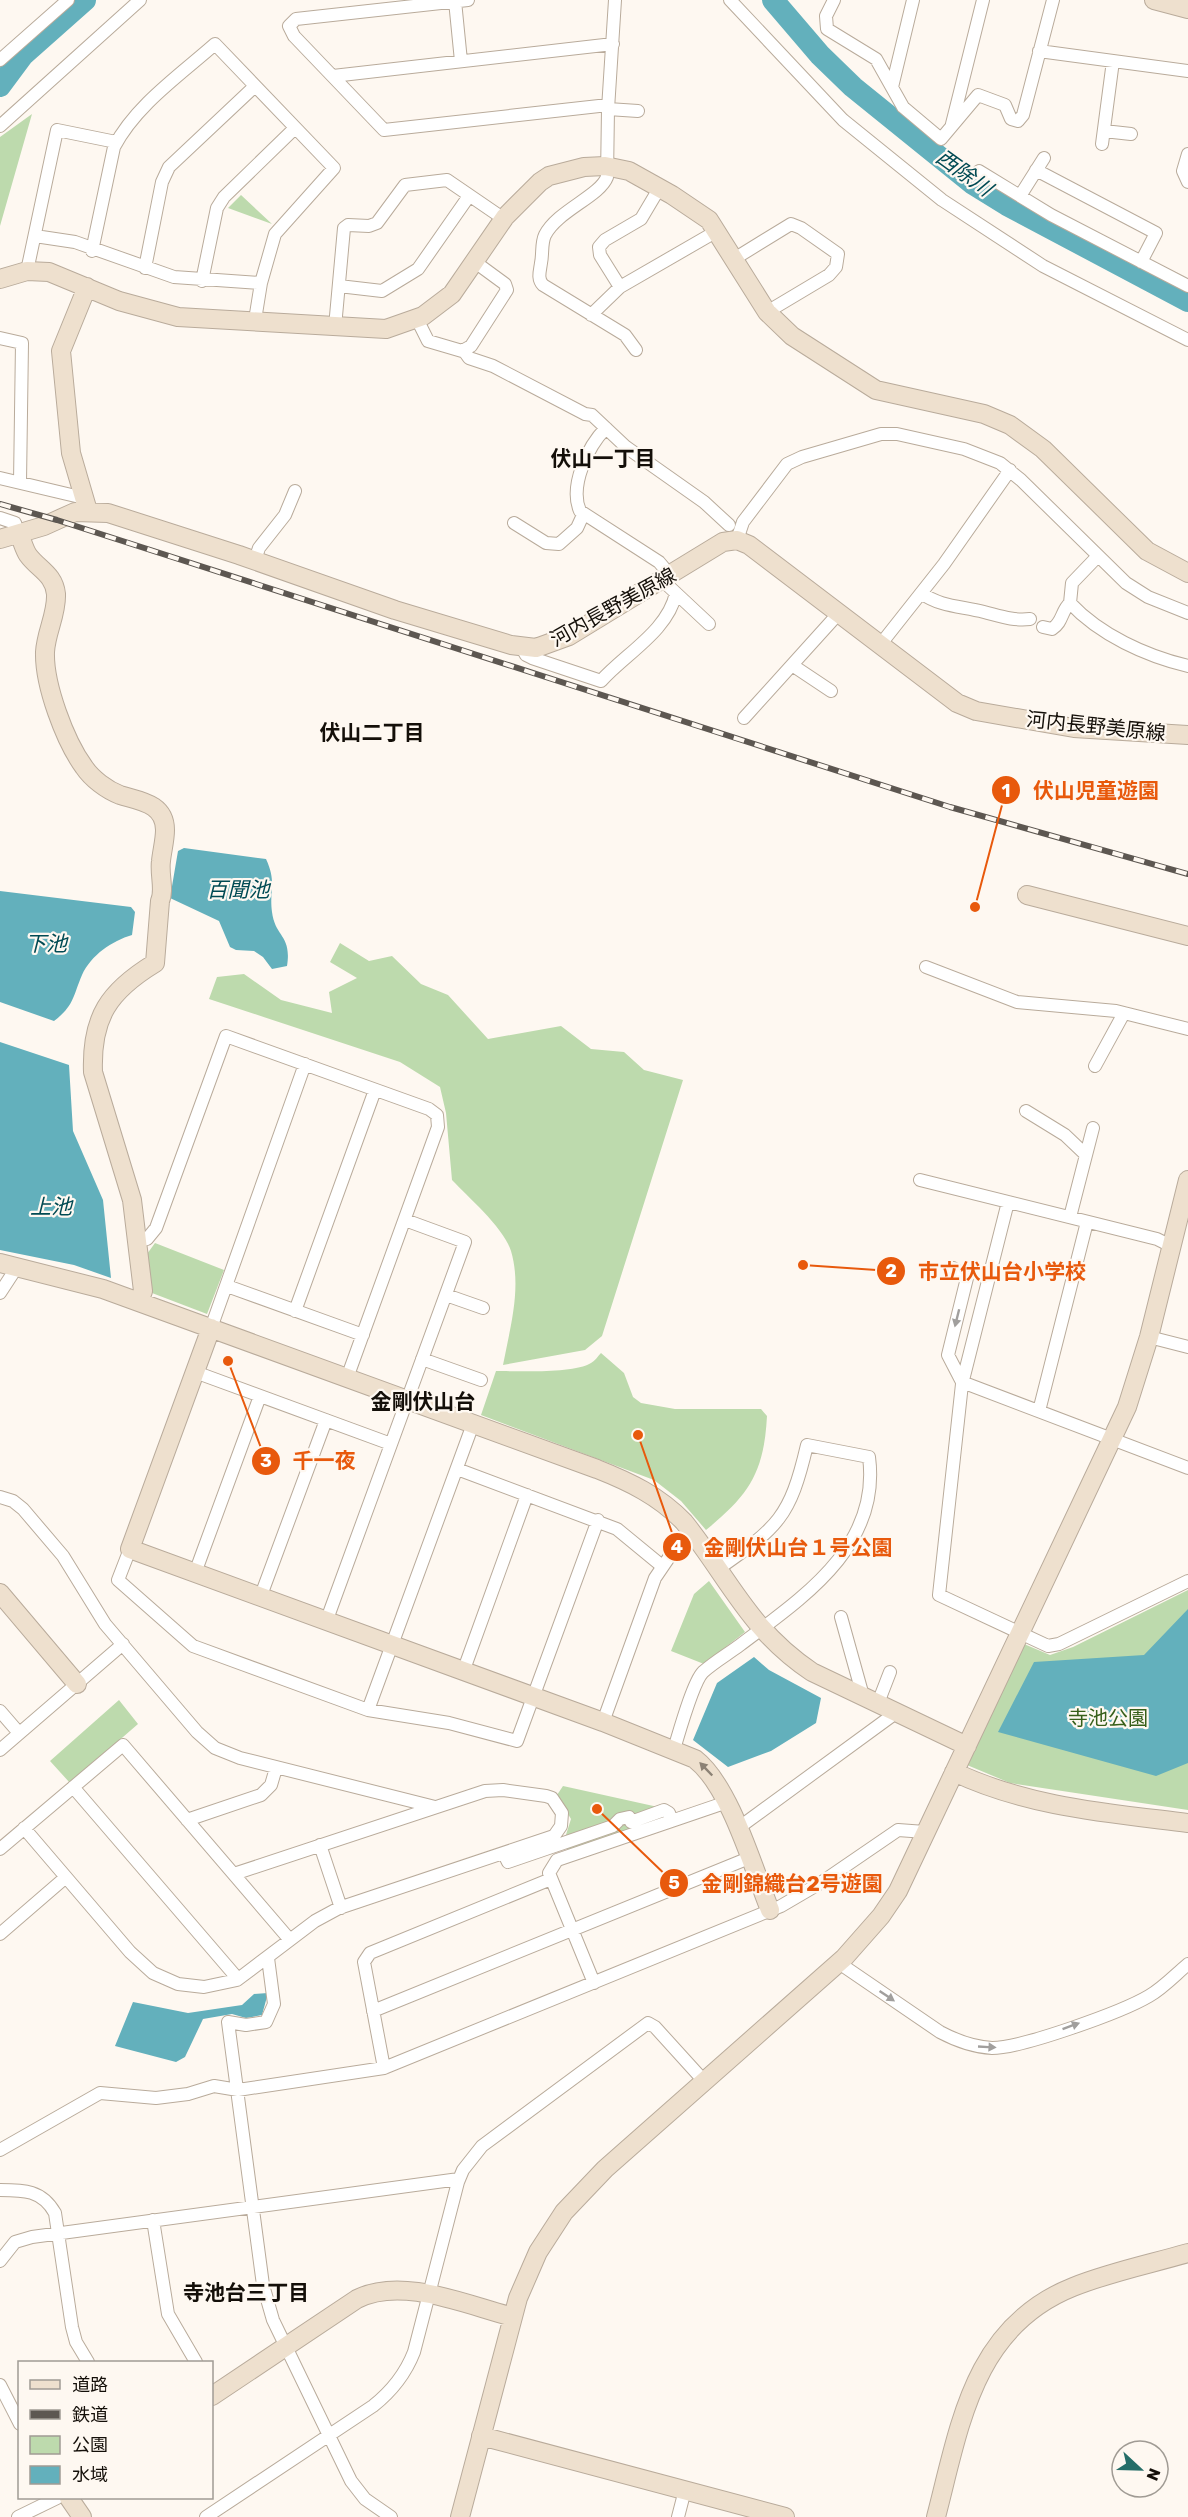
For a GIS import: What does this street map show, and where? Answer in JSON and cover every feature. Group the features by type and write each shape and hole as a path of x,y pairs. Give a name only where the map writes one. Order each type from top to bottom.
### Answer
{"street":[{"path":"0,60 68,0"},
{"path":"0,126 140,0"},
{"path":"468,0 292,21 290,31 384,130 608,107 638,111"},
{"path":"615,0 606,181 576,203 553,224 544,236 539,279 543,285 625,335 636,350"},
{"path":"730,0 843,120 942,201 1043,266 1188,340"},
{"path":"834,0 826,16 828,29 876,59 903,107 941,139 978,95 1005,105 1011,119 1018,121 1023,115 1053,0"},
{"path":"892,87 913,0"},
{"path":"951,128 983,0"},
{"path":"1155,0 1188,9"},
{"path":"455,2 462,61"},
{"path":"92,251 116,142 135,116 215,44 334,168 282,224 271,245 261,283 255,320"},
{"path":"333,76 613,44"},
{"path":"1039,51 1113,61 1188,75"},
{"path":"1102,144 1113,61"},
{"path":"145,268 162,182 169,167 255,86"},
{"path":"202,281 217,208 224,197 295,128"},
{"path":"27,271 57,130 116,142"},
{"path":"1104,130 1131,134"},
{"path":"1188,154 1183,171 1188,182"},
{"path":"1020,196 1044,158"},
{"path":"0,279 27,271 49,272 119,301 178,317 386,329 417,319 452,294 504,219 530,189 549,176 574,168 606,166 629,171 703,215 717,231 767,312 792,336 876,390 984,414 1010,425 1043,449 1147,551 1188,573"},
{"path":"1036,170 1156,233 1141,262"},
{"path":"978,171 1188,286"},
{"path":"335,327 344,228 348,225 369,226 377,223 405,185 447,180 504,219"},
{"path":"620,287 600,255 599,247 605,240 641,219 660,188"},
{"path":"339,286 382,291 418,269 470,196"},
{"path":"734,259 791,224 801,228 838,254 836,267 829,275 767,312"},
{"path":"591,315 620,287 717,231"},
{"path":"35,236 75,242 92,251 174,278 261,283"},
{"path":"464,351 471,346 507,290 505,284 475,262"},
{"path":"86,504 71,453 62,351 87,287"},
{"path":"417,319 428,341 464,351 469,358 493,366 585,414 592,415 626,447 704,502 733,532 787,464 802,457 881,434 897,434 964,448 990,458 1010,470 1097,557 1138,590 1188,613"},
{"path":"0,338 22,343 20,482"},
{"path":"606,428 588,455 578,479 578,506 583,515 659,562 676,593 709,624"},
{"path":"880,645 977,519 1010,470"},
{"path":"0,478 20,482 86,504"},
{"path":"255,560 259,548 285,515 295,491"},
{"name":"河内長野美原線","path":"0,539 75,512 86,504 255,560 395,610 522,648 536,648 559,641 666,578 723,543 733,532 948,698 976,711 1095,731 1188,735"},
{"path":"514,524 546,543 559,544 577,528 583,515"},
{"path":"0,518 15,523 28,555 41,565 52,580 56,594 47,634 46,675 64,730 84,768 99,783 117,794 148,802 156,808 163,818 165,829 159,875 163,895 159,901 155,963 120,987 105,1007 95,1029 92,1051 93,1072 132,1200 142,1291 139,1302"},
{"path":"1043,627 1056,626 1064,608 1070,603 1072,583 1097,557"},
{"path":"522,648 526,655 532,658 601,681 659,625 673,607 676,593"},
{"path":"921,593 945,606 982,611 1015,621 1030,619"},
{"path":"1070,603 1097,625 1128,645 1188,666"},
{"path":"744,718 838,614"},
{"path":"792,665 831,691"},
{"path":"1027,895 1188,936"},
{"path":"926,967 1017,1002 1124,1013 1188,1029"},
{"path":"1095,1066 1124,1013"},
{"path":"137,1241 147,1239 156,1228 226,1036 437,1115 438,1127 347,1378"},
{"path":"305,1065 227,1286 118,1580 193,1646 368,1710 449,1723 517,1741 598,1520"},
{"path":"295,1311 375,1090"},
{"path":"1026,1111 1065,1135 1086,1155"},
{"path":"1070,1217 1093,1128"},
{"path":"920,1180 1157,1239 1180,1248"},
{"path":"460,2517 513,2317 538,2252 564,2212 588,2184 839,1963 881,1916 897,1891 1113,1439 1135,1384 1180,1248 1188,1180"},
{"path":"1008,1202 962,1382 939,1595 1048,1646 1059,1644 1188,1581"},
{"path":"326,1622 465,1242 405,1220"},
{"path":"1039,1411 1087,1222"},
{"path":"0,1293 8,1265 78,1281 473,1424 639,1487 669,1507 693,1534 760,1629 776,1645 812,1672 967,1746"},
{"path":"953,1268 967,1278 948,1355 962,1382 1188,1468"},
{"path":"227,1286 363,1335"},
{"path":"446,1295 483,1308"},
{"path":"1149,1337 1188,1347"},
{"path":"422,1359 481,1380"},
{"path":"195,1372 391,1444"},
{"path":"195,1573 260,1396"},
{"path":"260,1598 326,1420"},
{"path":"368,1710 473,1424"},
{"path":"674,1749 703,1673 811,1591 848,1547 859,1527 870,1496 873,1482 869,1457 807,1445 795,1493 779,1520 754,1544 718,1569"},
{"path":"457,1469 598,1520 630,1538 662,1566"},
{"path":"463,1672 527,1495"},
{"path":"0,1497 13,1501 23,1509 63,1556 94,1609 191,1726 214,1748 276,1768 435,1807"},
{"path":"603,1722 662,1566 693,1534"},
{"path":"129,1549 603,1722 674,1749 705,1766 727,1802 770,1910"},
{"path":"0,1593 77,1684"},
{"path":"841,1617 870,1700"},
{"path":"0,1750 123,1644"},
{"path":"870,1700 890,1672"},
{"path":"0,1711 19,1733"},
{"path":"738,1829 897,1712"},
{"path":"0,1849 123,1745 291,1941"},
{"path":"188,1820 261,1795 272,1785 276,1768"},
{"path":"954,1772 996,1789 1050,1805 1188,1823"},
{"path":"73,1787 238,1979"},
{"path":"24,1828 130,1953 153,1974 178,1984 216,1986 238,1979 322,1917 341,1908 545,1840 559,1832 562,1813 552,1798 493,1790 234,1874"},
{"path":"398,1799 405,1807 401,1819"},
{"path":"594,1983 549,1873 557,1860 642,1833 672,1820 727,1802"},
{"path":"504,1854 508,1862 613,1826 629,1817 631,1822 664,1810 669,1813 672,1820"},
{"path":"0,2150 100,2093 156,2098 181,2095 214,2086 238,2090 384,2068 800,1897 898,1830 926,1832"},
{"path":"320,1845 341,1908"},
{"path":"373,2011 749,1858"},
{"path":"0,1934 66,1878"},
{"path":"384,2068 364,1962 370,1953 551,1879"},
{"path":"268,1958 274,2004 266,2022 246,2025 228,2022 268,2304 286,2346 357,2490 373,2506 391,2517"},
{"path":"839,1963 940,2032 958,2041 993,2048 1024,2043 1141,2000 1157,1991 1188,1964"},
{"path":"206,2517 373,2406 397,2384 408,2368 414,2352 459,2179 473,2157 493,2137 644,2025 650,2024 656,2027 704,2081"},
{"path":"0,2261 15,2242 23,2239 459,2179"},
{"path":"0,2190 26,2190 43,2197 55,2213 72,2327 76,2342 87,2361"},
{"path":"153,2220 168,2314 195,2361"},
{"path":"936,2517 969,2395 983,2365 1003,2338 1025,2316 1061,2292 1188,2253"},
{"path":"213,2391 367,2293 394,2288 513,2317"},
{"path":"0,2385 18,2420"},
{"path":"482,2436 785,2517"},
{"path":"678,2517 685,2490"},
{"path":"18,2517 55,2499"},
{"path":"70,2499 82,2517"}],"green space":[{"path":"32,114 0,226 0,137"},
{"path":"241,195 272,224 228,208"},
{"path":"340,943 369,961 392,956 421,984 448,995 488,1039 561,1026 591,1049 624,1052 644,1070 683,1080 602,1336 585,1350 503,1365 515,1294 511,1251 494,1223 452,1180 446,1113 440,1087 400,1062 209,999 217,977 244,974 281,1000 332,1013 329,992 357,978 330,962"},
{"path":"155,1243 224,1270 207,1314 152,1293 147,1254"},
{"path":"601,1353 624,1373 633,1397 641,1403 675,1409 761,1409 767,1416 758,1468 743,1494 706,1530 681,1501 654,1480 481,1415 496,1371 572,1369 591,1363"},
{"path":"709,1581 745,1632 704,1664 671,1651 694,1594"},
{"name":"寺池公園","path":"1188,1590 1188,1810 1010,1783 967,1765 1024,1644 1050,1655 1073,1647"},
{"path":"119,1700 138,1724 70,1783 50,1761"},
{"path":"563,1786 658,1807 656,1820 568,1851 564,1841 571,1819 557,1795"}],"water":[{"name":"百聞池","path":"184,848 266,859 272,880 272,912 276,927 287,948 287,966 272,969 263,957 254,951 236,950 230,947 219,921 170,898 178,851"},
{"name":"下池","path":"0,891 131,907 135,912 132,935 110,945 91,961 69,1005 54,1021 0,1002"},
{"name":"上池","path":"0,1042 69,1065 73,1131 103,1200 111,1278 74,1265 0,1250"},
{"path":"1188,1609 1188,1763 1156,1776 998,1732 1034,1662 1144,1655"},
{"path":"754,1657 769,1670 821,1698 816,1723 771,1751 728,1767 693,1740 717,1683"},
{"path":"268,1993 262,2015 246,2018 232,2014 203,2019 185,2057 176,2062 115,2046 133,2002 188,2013 242,2005 254,1994"}],"waterway":[{"name":"西除川","path":"0,86 23,55 85,0"},
{"name":"西除川","path":"773,0 820,55 853,87 973,184 1007,205 1188,301"}],"railway":[{"path":"0,504 57,520 950,807 1188,874"}],"place":[{"name":"伏山児童遊園","path":"975,907"},
{"name":"市立伏山台小学校","path":"803,1265"},
{"name":"千一夜","path":"228,1361"},
{"name":"金剛伏山台１号公園","path":"638,1435"},
{"name":"金剛錦織台2号遊園","path":"597,1809"}],"district":[{"name":"伏山一丁目","path":"603,459"},
{"name":"伏山二丁目","path":"372,733"},
{"name":"金剛伏山台","path":"423,1402"},
{"name":"寺池台三丁目","path":"246,2293"}]}
